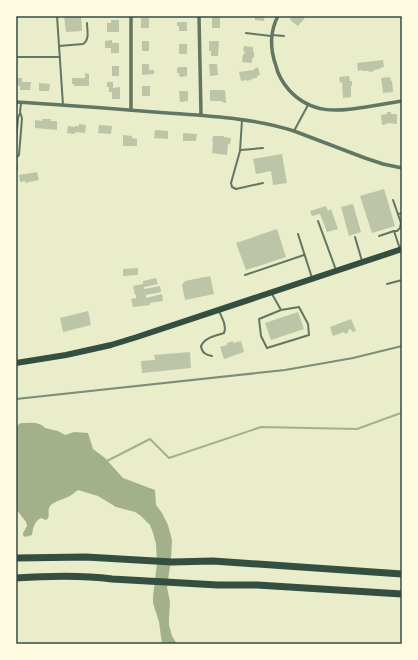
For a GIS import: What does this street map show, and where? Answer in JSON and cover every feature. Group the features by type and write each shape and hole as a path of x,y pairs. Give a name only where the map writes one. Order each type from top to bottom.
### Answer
{"highway":[{"path":"16,558 86,556 172,562 213,561 402,574"},
{"path":"16,578 101,578 218,585 257,585 402,594"}],"main road":[{"path":"16,363 66,355 111,345 272,293 401,249"}],"street":[{"path":"131,16 131,110"},
{"path":"199,16 201,115"},
{"path":"278,16 274,22 271,36 273,58 280,76 286,86 293,94 308,105 327,110 345,110 402,101"},
{"path":"16,102 201,115 272,125 294,131 383,164 402,168"}],"lane":[{"path":"57,16 63,105"},
{"path":"60,46 86,43 88,39 86,23"},
{"path":"246,33 284,36"},
{"path":"16,57 60,57"},
{"path":"16,142 18,118 22,102"},
{"path":"294,131 308,105"},
{"path":"17,169 16,158 19,155 22,125 20,112"},
{"path":"242,120 241,150 231,183 232,188 236,189 263,183"},
{"path":"241,150 263,148"},
{"path":"379,236 400,228 401,223 392,200"},
{"path":"398,214 402,213"},
{"path":"318,221 336,271"},
{"path":"394,231 401,249"},
{"path":"298,234 312,279"},
{"path":"355,237 362,262"},
{"path":"245,275 304,255"},
{"path":"387,284 402,280"},
{"path":"272,293 281,310"},
{"path":"300,307 308,324 309,336 268,348 261,336 259,319 281,310 300,307"},
{"path":"212,356 204,353 201,346 207,339 224,333 225,331 225,326 219,310"}],"shaded area":[{"path":"21,423 37,423 45,428 58,431 65,435 74,432 88,433 93,449 105,458 123,478 155,490 156,505 168,525 172,540 167,587 170,602 169,625 172,636 177,644 162,644 159,622 153,603 157,563 156,544 150,525 141,516 135,512 116,507 98,496 78,490 70,496 52,504 49,508 48,518 46,520 41,518 35,523 32,535 25,537 23,535 27,526 26,522 16,509 16,430 18,425"}],"building":[{"path":"64,16 81,16 82,31 66,32"},
{"path":"212,16 220,16 220,28 212,28"},
{"path":"255,16 265,16 264,21 255,20"},
{"path":"292,16 304,16 303,17 305,18 298,26 290,20"},
{"path":"141,18 149,18 149,28 141,28"},
{"path":"111,20 119,20 119,32 107,32 107,23 111,23"},
{"path":"177,22 187,22 187,31 179,31"},
{"path":"112,40 112,43 119,43 119,53 111,53 111,48 105,48 105,41"},
{"path":"142,41 149,41 149,51 142,51"},
{"path":"209,41 219,41 218,56 211,56 211,51 209,51"},
{"path":"179,44 187,44 187,54 179,54"},
{"path":"244,46 253,47 254,58 252,58 252,63 242,62 243,54 245,52 243,51"},
{"path":"383,60 384,67 380,69 369,72 362,70 358,71 357,63"},
{"path":"142,64 149,64 149,70 154,70 154,74 142,75"},
{"path":"209,64 217,64 218,75 210,76"},
{"path":"112,66 119,66 119,76 112,76"},
{"path":"187,67 187,76 179,76 179,73 177,73 177,68"},
{"path":"258,67 260,75 257,76 257,78 241,81 239,72 254,70"},
{"path":"85,73 89,74 89,86 74,86 74,84 72,84 72,78 85,78"},
{"path":"349,76 350,81 352,81 351,97 343,98 342,82 340,83 339,77"},
{"path":"390,77 393,92 383,93 381,78"},
{"path":"16,78 22,78 22,82 31,82 30,90 20,90 20,86 16,85"},
{"path":"107,82 113,82 113,88 120,87 120,99 112,99 112,92 109,92"},
{"path":"39,83 50,84 49,91 39,91"},
{"path":"142,86 150,86 150,96 142,96"},
{"path":"210,90 225,90 226,103 222,101 210,101"},
{"path":"179,91 188,91 188,101 180,102"},
{"path":"387,112 397,114 397,124 387,123 382,125 381,115 387,114"},
{"path":"42,119 57,121 57,130 35,128 35,120 42,121"},
{"path":"79,124 86,125 85,133 67,133 68,126 75,127 79,126"},
{"path":"99,125 112,126 111,134 98,133"},
{"path":"155,130 168,131 168,139 154,138"},
{"path":"183,133 197,134 196,141 183,141"},
{"path":"123,135 132,136 132,138 137,139 137,146 123,146"},
{"path":"213,136 224,136 231,138 230,144 228,144 227,155 212,153"},
{"path":"282,154 287,183 273,185 271,171 256,174 253,159"},
{"path":"37,172 39,180 25,183 25,181 20,182 19,175"},
{"path":"384,189 395,226 372,233 360,196"},
{"path":"353,204 361,232 349,236 341,207"},
{"path":"326,206 328,211 331,209 338,229 327,232 320,214 312,216 310,211"},
{"path":"277,229 286,257 246,270 236,243"},
{"path":"138,268 138,275 123,276 123,269"},
{"path":"210,276 214,294 185,300 182,285 185,281"},
{"path":"156,278 158,284 144,287 144,289 160,286 161,292 146,295 146,298 162,294 163,301 150,303 150,305 133,307 131,299 136,298 136,295 133,286 143,284 143,281"},
{"path":"88,311 91,325 63,332 60,318"},
{"path":"298,312 304,329 271,340 265,323"},
{"path":"351,319 356,331 352,332 351,329 345,334 344,332 333,336 330,327"},
{"path":"233,341 233,343 241,341 244,352 224,359 220,347"},
{"path":"190,352 191,368 142,373 141,361 155,360 154,355"}],"waterway":[{"path":"105,462 150,439 169,458 261,427 357,429 402,413"}],"railway":[{"path":"16,399 285,370 353,358 402,346"}]}
